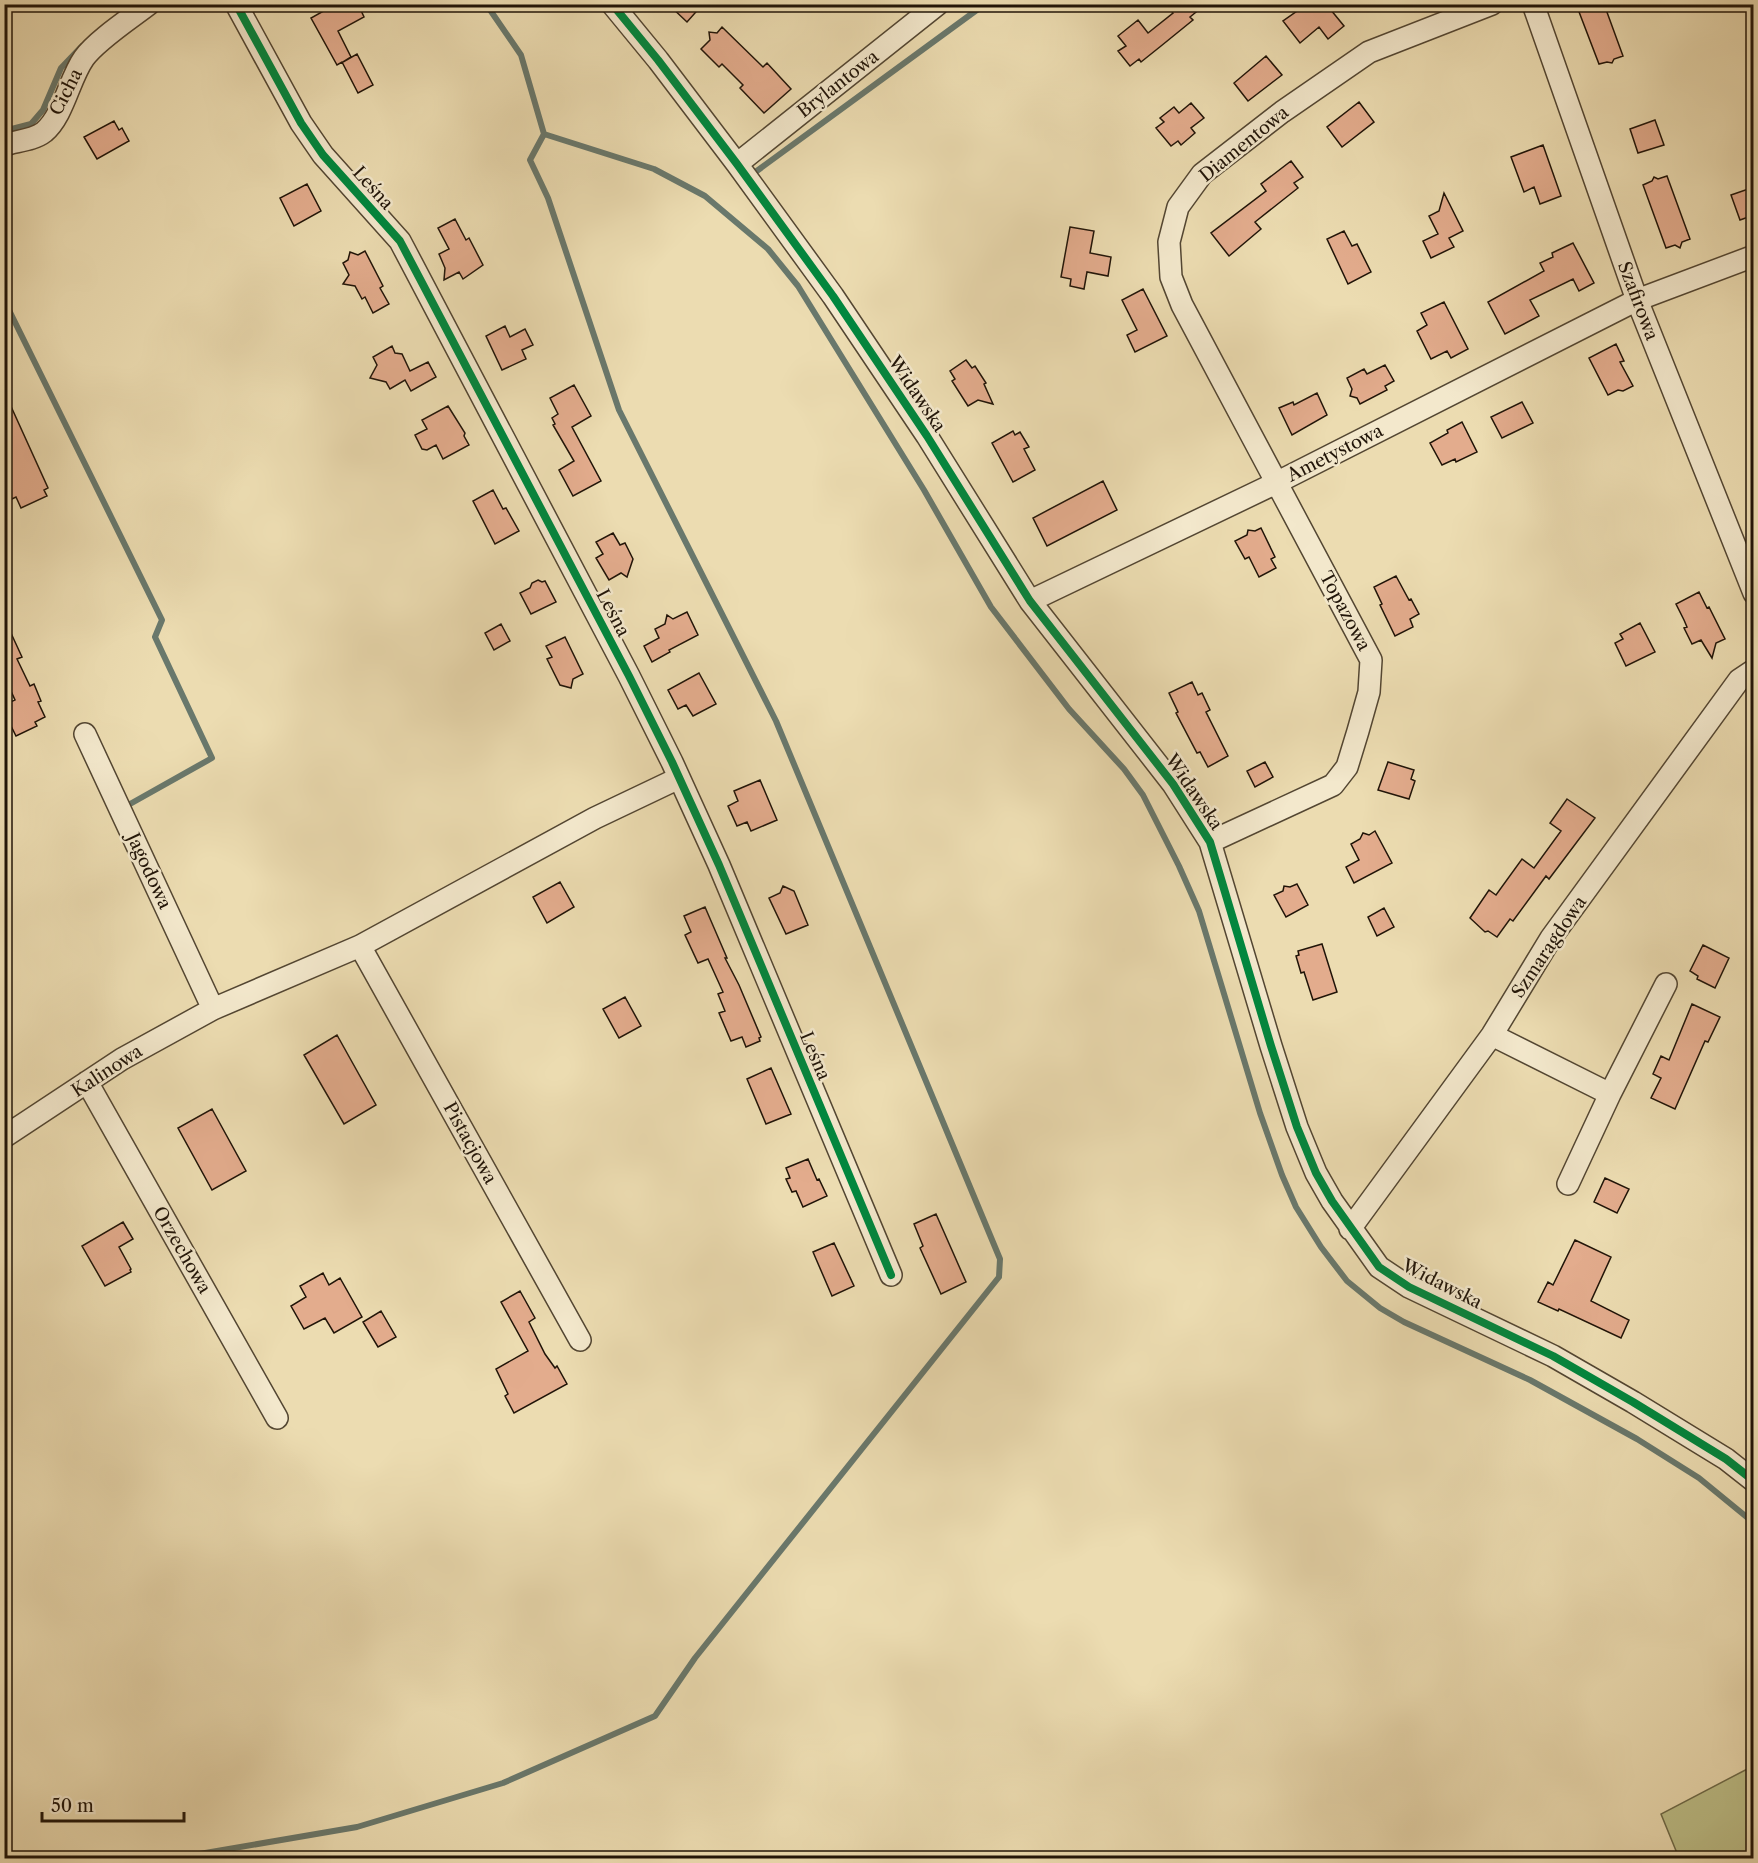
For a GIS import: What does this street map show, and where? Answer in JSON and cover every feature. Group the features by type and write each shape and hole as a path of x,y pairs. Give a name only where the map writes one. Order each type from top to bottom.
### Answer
{"street":[{"name":"Cicha","path":"4,145 33,138 45,131 60,111 71,80 85,56 149,4"},
{"name":"Leśna","path":"236,4 301,123 317,147 400,241 629,676 719,865 891,1275"},
{"name":"Widawska","path":"612,4 737,164 833,296 921,427 1030,601 1173,784 1210,842 1297,1126 1316,1173 1350,1229 1379,1267 1409,1287 1553,1356 1726,1459 1754,1481"},
{"name":"Brylantowa","path":"737,164 938,4"},
{"name":"Diamentowa","path":"1276,483 1182,305 1171,277 1169,242 1178,207 1202,174 1282,112 1369,52 1492,4"},
{"name":"Szafirowa","path":"1533,4 1637,300 1754,593"},
{"name":"Ametystowa","path":"1030,601 1276,483 1637,300 1754,256"},
{"name":"Topazowa","path":"1210,842 1333,785 1347,767 1368,692 1371,660 1276,483"},
{"name":"Szmaragdowa","path":"1350,1229 1492,1035 1551,938 1740,680 1754,670"},
{"name":"Jagodowa","path":"85,734 213,1009"},
{"name":"Kalinowa","path":"4,1137 122,1059 213,1009 360,946 595,818 679,778"},
{"name":"Pistacjowa","path":"360,946 580,1340"},
{"path":"1568,1184 1610,1094 1666,984"},
{"path":"1492,1035 1610,1094"},
{"name":"Orzechowa","path":"87,1082 277,1418"}],"green space":[{"path":"1753,1766 1753,1858 1679,1858 1661,1814"}],"building":[{"path":"336,4 358,4 364,17 338,31 351,57 343,62 357,54 373,85 358,93 342,62 337,65 311,18"},
{"path":"668,4 703,4 687,22"},
{"path":"1167,4 1206,4 1190,17 1193,20 1141,62 1139,59 1130,66 1118,51 1126,46 1118,36 1138,20 1148,33 1173,13"},
{"path":"1292,4 1326,4 1344,26 1328,39 1319,27 1300,43 1283,21 1297,11"},
{"path":"1576,4 1604,4 1623,56 1614,59 1612,63 1599,64"},
{"path":"722,27 763,67 767,63 791,89 764,113 740,88 743,85 722,64 719,67 701,49 710,40 709,32 717,33"},
{"path":"1266,56 1282,75 1248,101 1234,83"},
{"path":"1359,102 1374,122 1342,147 1327,127"},
{"path":"1191,103 1204,118 1191,128 1195,133 1181,145 1178,141 1171,146 1156,128 1164,122 1160,118 1174,107 1179,113"},
{"path":"1655,120 1664,145 1638,153 1630,129"},
{"path":"114,121 119,130 122,128 129,141 97,159 84,137"},
{"path":"1543,145 1561,196 1540,204 1534,187 1524,192 1511,157"},
{"path":"1291,161 1303,177 1294,183 1298,188 1255,222 1261,229 1229,256 1211,233 1266,191 1261,184"},
{"path":"1667,176 1690,239 1682,242 1680,248 1675,245 1666,248 1643,185 1652,181 1654,177 1658,179"},
{"path":"307,184 321,211 294,226 280,198"},
{"path":"1754,187 1754,215 1740,220 1731,195"},
{"path":"1444,193 1463,231 1449,238 1454,247 1431,258 1423,241 1438,234 1429,216 1439,211"},
{"path":"455,219 466,240 469,238 483,265 463,279 459,272 444,280 445,268 439,254 449,249 438,228"},
{"path":"1070,227 1094,231 1090,253 1111,257 1108,276 1087,272 1084,289 1070,286 1071,279 1061,277"},
{"path":"1344,231 1352,246 1357,244 1371,272 1348,284 1327,239"},
{"path":"1573,243 1594,283 1579,291 1573,279 1530,300 1539,316 1505,334 1488,302 1544,271 1540,263 1553,257 1552,253"},
{"path":"365,251 383,286 380,288 389,304 373,313 365,297 362,299 355,286 343,284 349,275 343,263 348,260 350,252 358,255"},
{"path":"1143,289 1167,336 1135,352 1127,335 1137,330 1122,300"},
{"path":"1444,302 1468,349 1451,358 1447,351 1431,359 1417,331 1427,325 1421,313"},
{"path":"505,326 510,337 525,329 533,345 522,350 526,359 502,370 486,336"},
{"path":"1616,344 1624,361 1620,362 1633,386 1608,395 1589,358"},
{"path":"392,346 395,353 402,354 410,371 428,362 436,377 411,391 405,380 390,389 386,382 370,378 377,365 373,357"},
{"path":"966,360 972,368 975,366 986,383 984,384 993,404 978,400 968,406 952,381 955,379 950,371"},
{"path":"1385,365 1394,381 1385,386 1387,390 1360,404 1357,398 1350,396 1352,389 1347,378 1364,369 1367,374"},
{"path":"574,385 591,416 572,427 601,481 573,496 559,470 574,461 553,425 555,424 552,418 558,414 550,398"},
{"path":"4,391 48,488 44,490 47,496 21,508 16,497 12,499 4,482"},
{"path":"1317,393 1327,415 1292,435 1279,408 1293,402 1294,405"},
{"path":"1522,402 1533,423 1502,438 1491,417"},
{"path":"448,406 465,433 464,436 469,445 443,459 436,445 427,450 422,449 415,435 427,429 422,420"},
{"path":"1462,422 1477,452 1456,462 1455,459 1442,465 1430,443"},
{"path":"1013,431 1015,435 1020,432 1029,447 1024,449 1035,470 1013,482 992,443"},
{"path":"1103,481 1117,510 1047,546 1033,518"},
{"path":"493,490 519,531 495,544 473,501"},
{"path":"1261,528 1275,557 1271,559 1276,568 1259,577 1249,557 1245,559 1235,541 1247,535 1248,530 1255,531"},
{"path":"613,533 620,545 625,543 633,559 627,577 621,573 609,580 596,558 603,554 596,542"},
{"path":"1396,576 1419,614 1410,619 1413,627 1395,636 1374,587"},
{"path":"538,580 545,581 556,602 531,614 520,593 530,588 532,583"},
{"path":"1699,592 1725,639 1716,643 1712,658 1701,640 1692,644 1676,604"},
{"path":"687,612 698,635 652,662 644,646 659,638 655,629 665,624 667,615 673,619"},
{"path":"4,618 22,657 17,659 30,686 34,684 41,701 38,702 45,717 35,722 37,726 16,736 4,712 4,705 15,700 4,676"},
{"path":"1640,623 1655,652 1626,666 1615,643 1623,639 1620,634"},
{"path":"501,624 510,641 494,650 485,633"},
{"path":"565,637 583,674 573,679 571,688 560,685 547,659 552,657 546,646"},
{"path":"699,673 716,704 693,716 686,705 678,709 668,690"},
{"path":"1192,682 1198,695 1202,693 1210,710 1206,712 1228,756 1208,767 1200,752 1197,753 1176,713 1178,712 1169,693"},
{"path":"1265,762 1273,777 1255,787 1247,771"},
{"path":"1388,762 1414,770 1411,779 1415,781 1409,799 1378,790"},
{"path":"760,780 777,820 751,831 747,822 737,826 728,806 738,801 734,791"},
{"path":"1567,799 1595,818 1549,879 1546,876 1513,921 1510,919 1497,937 1488,931 1485,932 1470,918 1489,890 1496,895 1522,859 1534,868 1561,831 1550,823"},
{"path":"1375,831 1392,863 1354,883 1346,867 1359,860 1351,844 1360,839 1363,833 1369,835"},
{"path":"560,882 574,907 547,923 533,897"},
{"path":"1297,884 1308,905 1286,917 1274,895 1283,891 1284,886 1290,887"},
{"path":"783,886 794,891 808,925 786,934 769,898 780,893"},
{"path":"705,907 727,958 725,958 761,1037 760,1041 746,1047 742,1037 731,1041 719,1013 725,1011 718,994 723,992 708,959 698,963 685,935 691,932 684,916"},
{"path":"1384,908 1394,927 1377,936 1368,917"},
{"path":"1322,944 1337,992 1313,1000 1296,956 1299,955 1298,951"},
{"path":"1703,945 1729,958 1715,988 1697,979 1698,976 1690,971"},
{"path":"625,997 641,1026 619,1038 603,1009"},
{"path":"1692,1004 1720,1017 1708,1042 1705,1041 1675,1109 1651,1098 1661,1078 1653,1074 1661,1056 1669,1060"},
{"path":"337,1035 376,1105 344,1124 304,1055"},
{"path":"771,1068 791,1114 766,1124 747,1079"},
{"path":"212,1109 246,1171 212,1190 178,1128"},
{"path":"808,1159 827,1196 803,1207 796,1191 792,1192 786,1179 790,1178 786,1168"},
{"path":"1605,1178 1629,1189 1617,1213 1594,1202"},
{"path":"936,1214 966,1282 941,1294 920,1248 923,1246 914,1224"},
{"path":"123,1222 133,1239 119,1247 131,1272 105,1286 82,1246"},
{"path":"1575,1240 1611,1257 1591,1301 1629,1320 1621,1338 1559,1309 1558,1311 1538,1302 1548,1282 1553,1285"},
{"path":"834,1243 854,1286 832,1296 813,1252"},
{"path":"323,1273 329,1285 340,1278 362,1317 334,1333 325,1318 304,1329 291,1306 306,1297 300,1286"},
{"path":"520,1291 535,1318 529,1322 545,1354 555,1368 557,1366 567,1384 514,1413 505,1396 508,1394 496,1369 528,1351 501,1302"},
{"path":"381,1311 396,1337 378,1347 363,1322"}],"waterway":[{"path":"486,4 521,55 544,134 654,169 705,196 768,249 798,286 924,490 991,607 1069,709 1124,769 1143,795 1199,911 1260,1113 1282,1175 1296,1207 1321,1247 1347,1281 1380,1308 1404,1322 1530,1380 1637,1439 1699,1478 1754,1523"},
{"path":"754,173 985,4"},
{"path":"4,131 31,124 43,110 61,68 82,46"},
{"path":"176,1858 357,1827 503,1783 655,1716 695,1658 999,1277 1000,1259 776,721 619,410 548,198 530,160 544,134"},
{"path":"4,300 162,620 155,637 212,758 130,804"}],"cycle path":[{"path":"236,4 301,123 323,155 400,241 629,676 672,762 719,865 891,1275"},
{"path":"612,4 737,164 833,296 927,436 1030,601 1173,784 1210,842 1297,1127 1316,1173 1332,1201 1379,1267 1409,1287 1553,1356 1726,1459 1754,1481"}]}
